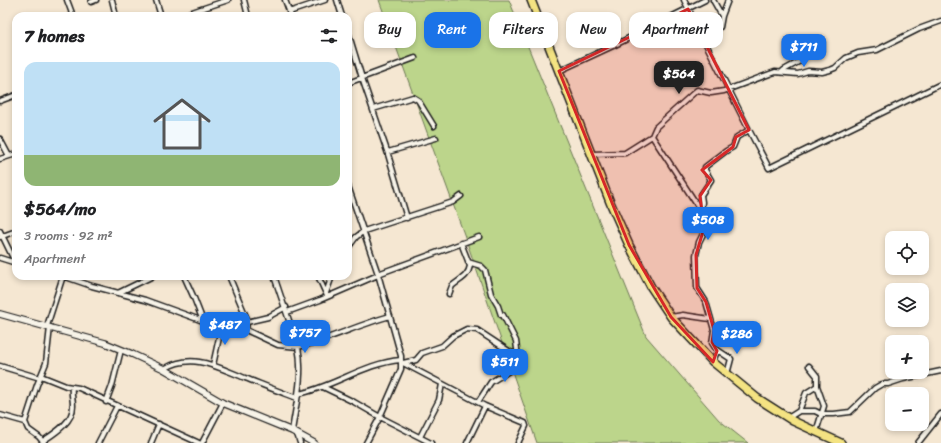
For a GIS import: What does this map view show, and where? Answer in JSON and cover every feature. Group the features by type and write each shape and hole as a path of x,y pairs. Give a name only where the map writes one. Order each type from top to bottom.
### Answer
{"highway":[{"path":"531,0 610,202 629,245 651,287 671,317 713,362 757,398 788,418 841,443"}],"main road":[{"path":"0,314 48,326 105,343 164,369 223,403 294,432 314,443"}],"street":[{"path":"67,0 72,12"},
{"path":"91,2 96,0"},
{"path":"112,0 115,12"},
{"path":"156,0 160,12"},
{"path":"194,12 228,0"},
{"path":"244,0 247,12"},
{"path":"285,0 289,12"},
{"path":"295,12 325,0"},
{"path":"336,0 340,12"},
{"path":"684,0 690,12"},
{"path":"559,71 705,0"},
{"path":"713,0 720,12"},
{"path":"723,13 728,0"},
{"path":"592,154 625,153 652,136 656,128 696,90 711,93 728,89 770,73 782,72 798,74 830,70 846,58 858,53 877,50 919,29 941,21"},
{"path":"708,48 769,168 941,84"},
{"path":"352,51 388,152 407,218"},
{"path":"782,72 802,60 806,52"},
{"path":"352,82 415,58"},
{"path":"0,101 12,97"},
{"path":"373,109 413,97 418,100 434,126"},
{"path":"727,374 731,360 715,348 712,343 714,332 706,302 697,288 696,255 704,228 701,212 701,194 711,180 705,172 705,167 726,150 733,147 737,137 749,130"},
{"path":"652,136 701,212"},
{"path":"388,152 436,138"},
{"path":"0,139 9,156"},
{"path":"0,160 12,155"},
{"path":"352,242 356,237 364,231 453,202 462,196"},
{"path":"352,204 364,231 378,274 400,349 402,362 401,369 380,417 366,443"},
{"path":"0,231 1,237 12,257"},
{"path":"1,237 12,233"},
{"path":"247,322 268,317 378,274 479,237"},
{"path":"449,294 452,285 465,277 470,267 461,243"},
{"path":"0,258 12,262"},
{"path":"468,262 483,267 485,270 491,294 516,341 518,357 509,371 491,382 478,402"},
{"path":"62,280 48,326 46,363 25,422 28,429 43,442 60,430 69,416 73,406 71,397 72,387"},
{"path":"76,280 145,300 202,321 246,330 271,342 290,347 298,347 319,342 390,316"},
{"path":"118,293 146,280"},
{"path":"186,280 202,321"},
{"path":"231,280 247,322 246,330"},
{"path":"275,280 298,347 300,360 294,432 300,443"},
{"path":"320,280 327,295"},
{"path":"327,295 331,280"},
{"path":"671,317 684,315 710,319"},
{"path":"212,365 222,324"},
{"path":"164,369 172,364 197,361 298,396 384,362 416,360 422,353 442,346 453,336 467,329 477,330 518,357"},
{"path":"713,362 716,351 715,348"},
{"path":"106,402 112,386 121,350"},
{"path":"402,362 485,406 526,424 518,443"},
{"path":"0,366 84,390 106,402 159,424 199,443"},
{"path":"809,366 817,376 817,386 824,406 816,432"},
{"path":"788,418 800,411 808,410 821,414 850,412 875,388 882,384 888,384 903,378 941,371"},
{"path":"420,437 439,400 442,384"},
{"path":"800,411 806,393 817,386"},
{"path":"323,387 431,443"},
{"path":"202,443 223,403"},
{"path":"98,443 117,406"},
{"path":"467,443 485,406"},
{"path":"918,443 941,414"},
{"path":"0,415 25,422"},
{"path":"151,443 159,424"}],"highlighted area":[{"path":"688,9 749,130 736,137 733,147 702,170 711,180 700,196 704,228 696,255 697,288 706,302 714,330 712,342 717,351 713,362 671,317 629,245 559,71"}],"green space":[{"path":"379,0 509,0 514,12 489,12 489,48 529,48 646,336 719,420 748,443 537,443 465,237 396,48 416,48 416,12 383,12"}]}
